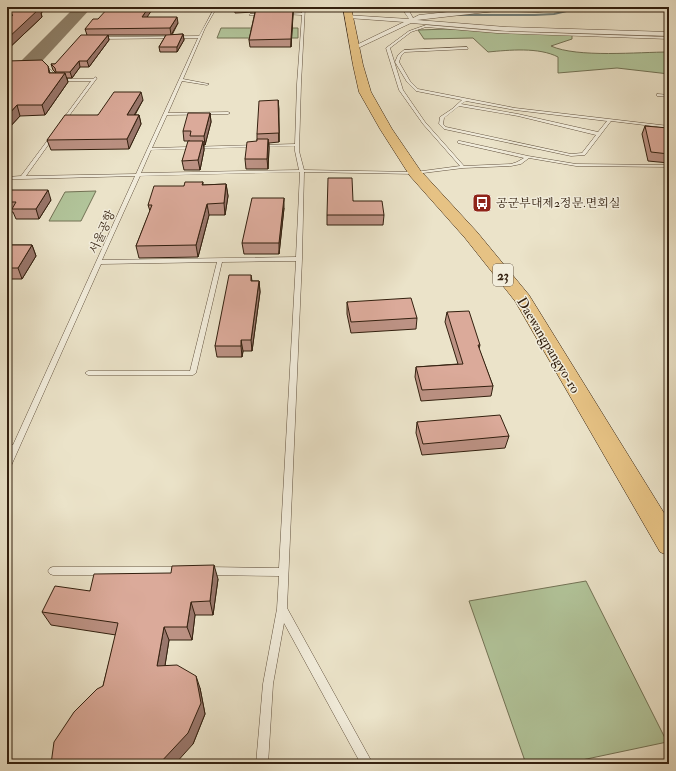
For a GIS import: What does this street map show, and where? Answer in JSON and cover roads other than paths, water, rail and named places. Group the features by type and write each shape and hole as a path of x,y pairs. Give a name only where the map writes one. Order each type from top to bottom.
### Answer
{"main road":[{"name":"Daewangpangyo-ro","path":"347,11 365,92 386,129 416,172 471,235 523,299 669,544"}],"street":[{"path":"404,7 413,20"},
{"path":"354,48 419,17 485,10 538,10 573,7"},
{"path":"347,11 413,20 506,29 669,34"}],"lane":[{"name":"서울공항","path":"7,466 11,448 100,262 200,37 216,7"},
{"path":"262,764 268,684 282,609 302,171 297,145 298,84 304,10 283,14"},
{"path":"250,15 269,14"},
{"path":"462,167 424,123 401,90 388,48 410,32 426,26 497,32 669,38"},
{"path":"92,38 200,37"},
{"path":"467,48 404,51 399,56 397,62 407,76 410,86 417,90 515,109 669,127"},
{"path":"22,178 94,79 54,80 54,76 48,69"},
{"path":"182,80 207,84"},
{"path":"658,95 669,96"},
{"path":"465,99 442,117 441,124 445,128 571,155 583,154 609,120"},
{"path":"459,105 518,115 599,134"},
{"path":"166,114 228,113"},
{"path":"460,142 528,157 576,165 669,166"},
{"path":"151,149 297,145"},
{"path":"7,178 302,171 416,172 462,167 512,165 519,163 528,157"},
{"path":"100,262 299,259"},
{"path":"88,374 193,373 220,260"},
{"path":"53,571 284,572"},
{"path":"282,609 367,764"}],"waterway":[{"path":"449,15 535,15 554,14 575,9 612,9 618,7"}],"place":[{"name":"공군부대제2정문.면회실","path":"482,203"}]}
